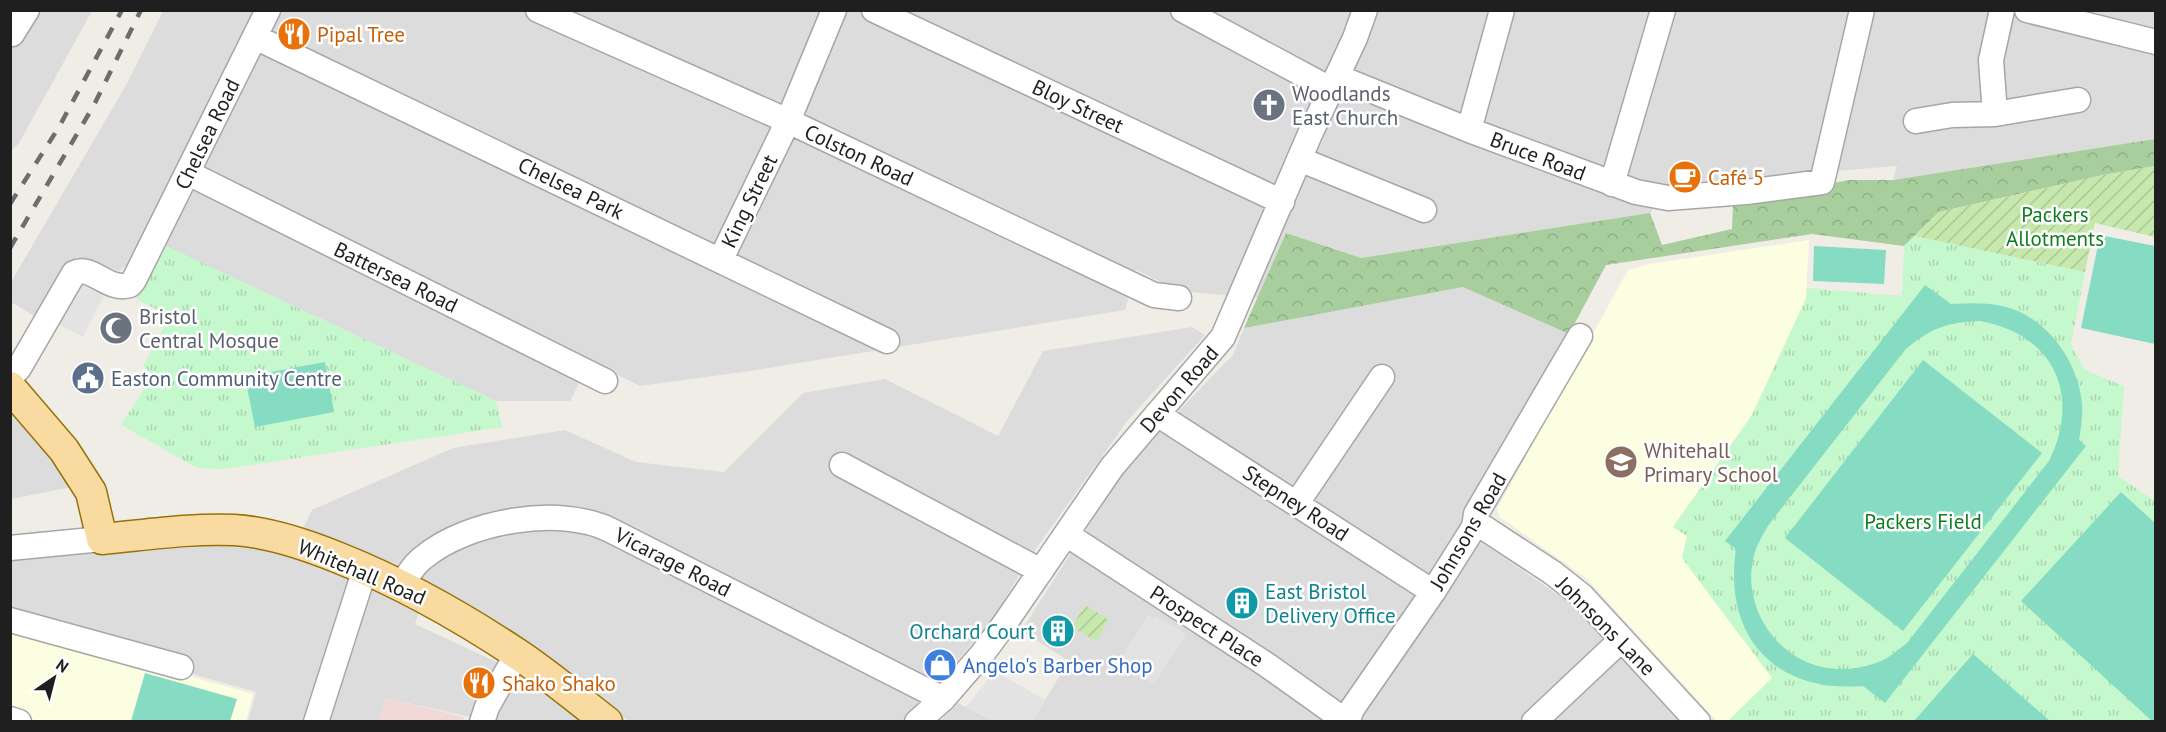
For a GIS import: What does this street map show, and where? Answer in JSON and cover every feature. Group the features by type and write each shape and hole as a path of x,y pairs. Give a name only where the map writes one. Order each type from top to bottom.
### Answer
{"main road":[{"path":"12,392 64,450 91,492 102,539"},
{"name":"Whitehall Road","path":"102,539 190,531 236,530 314,548 365,569 433,602 517,654 607,722"}],"street":[{"path":"12,34 27,10"},
{"name":"Chelsea Road","path":"12,392 19,368 71,277 79,271 84,271 113,285 124,287 130,285 134,280 268,10"},
{"name":"Colston Road","path":"538,10 788,121 1154,295 1179,298"},
{"name":"King Street","path":"721,259 788,121 834,10"},
{"name":"Bloy Street","path":"874,10 1282,202"},
{"name":"Devon Road","path":"917,722 943,699 996,635 1107,474 1224,337 1365,10"},
{"path":"1469,130 1502,10"},
{"path":"1612,184 1663,10"},
{"name":"Bruce Road","path":"1189,12 1335,83 1612,184 1636,192 1668,198 1746,192 1822,182 1862,10"},
{"path":"1995,114 1991,60 2002,10"},
{"path":"2027,10 2156,42"},
{"name":"Chelsea Park","path":"255,37 721,259 887,341"},
{"path":"1916,121 1952,115 1995,114 2078,100"},
{"path":"1299,159 1412,200"},
{"name":"Battersea Road","path":"188,173 605,381"},
{"name":"Johnsons Road","path":"1347,721 1352,709 1433,592 1474,527 1476,514 1580,336"},
{"path":"1297,503 1382,377"},
{"name":"Stepney Road","path":"1157,414 1433,592"},
{"path":"842,465 1041,571"},
{"name":"Vicarage Road","path":"401,586 423,558 445,543 465,534 507,523 537,519 586,520 610,530 943,699"},
{"name":"Johnsons Lane","path":"1474,527 1483,526 1582,596 1698,722"},
{"name":"Prospect Place","path":"1066,534 1220,633 1347,721"},
{"name":"Whitehall Road","path":"10,548 102,539"},
{"path":"316,722 365,569"},
{"path":"11,621 181,667"},
{"path":"1534,722 1622,639"},
{"path":"482,722 487,707 517,654"},
{"path":"10,719 19,722"}],"shaded area":[{"path":"11,11 92,11 19,143 11,151"},
{"path":"163,11 2155,11 2155,139 1893,180 1897,166 1671,184 1650,213 1361,258 1286,233 1258,298 1180,291 1136,270 1125,310 750,371 640,386 590,361 570,401 496,401 142,235 128,264 119,271 76,257 39,319 11,302 11,282 125,87"},
{"name":"Whitehall Primary School","path":"1809,240 1806,298 1752,415 1673,527 1687,536 1682,558 1772,678 1728,721 1717,721 1586,578 1500,517 1497,509 1628,270 1649,264"},
{"path":"78,283 104,296 83,337 58,324"},
{"path":"1463,287 1569,334 1459,527 1589,616 1684,721 1032,721 1069,661 1021,631 1130,461 1233,355 1244,328"},
{"path":"1192,327 1205,335 1128,420 1033,553 987,627 941,679 914,718 905,721 629,721 517,637 302,530 312,510 453,448 565,430 636,462 724,472 803,393 885,379 998,436 1043,351"},
{"path":"10,394 72,487 11,499"},
{"path":"201,542 251,543 370,581 421,608 415,624 520,673 580,721 488,721 386,698 379,721 248,721 256,692 11,623 10,559"},
{"path":"1148,615 1154,619 1156,616 1186,634 1154,684 1118,662"},
{"path":"10,626 253,694 246,721 11,721"},
{"path":"995,671 1045,700 1032,721 993,721 966,707"},
{"path":"386,698 464,717 463,721 379,721"},
{"path":"958,703 993,721 939,722"}],"green space":[{"path":"2155,139 2155,166 2103,175 1939,212 1904,246 1812,234 1606,265 1569,334 1463,287 1244,328 1286,233 1361,258 1650,213 1662,245 1732,229 1733,205 1848,180 1893,180"},
{"name":"Packers Allotments","path":"2155,166 2155,237 2095,223 2085,272 1915,236 1939,212 2103,175"},
{"path":"2100,235 2155,246 2155,344 2081,328"},
{"name":"Packers Field","path":"1915,236 2085,272 2071,344 2085,370 2124,386 2118,476 2155,501 2155,721 1728,721 1772,678 1682,558 1687,536 1673,527 1752,415 1806,299 1807,288 1902,296 1904,246"},
{"path":"162,244 496,401 502,427 224,469 197,468 121,425 153,375 143,366 170,316 136,299"},
{"path":"1814,246 1886,250 1884,284 1813,281"},
{"path":"1925,285 1951,304 1992,304 2021,313 2047,331 2067,358 2074,372 2082,403 2079,440 2086,446 1885,703 1863,686 1832,686 1804,680 1781,669 1762,653 1747,633 1738,609 1734,580 1736,549 1725,541","holes":["1980,321 2005,328 2026,339 2043,353 2054,371 2061,391 2062,413 2059,436 2049,461 1907,643 1876,663 1843,669 1822,667 1789,652 1765,625 1752,592 1751,574 1754,556 1760,539 1770,523 1905,350 1922,337 1948,325"]},
{"path":"1923,360 2042,453 1903,631 1785,538"},
{"path":"325,362 334,412 255,427 245,377"},
{"path":"2121,492 2155,523 2155,721 2152,721 2021,601"},
{"path":"1085,605 1109,620 1096,641 1072,627"},
{"path":"1973,654 2050,721 1914,721"},
{"path":"145,673 237,699 230,721 131,721"}],"railway":[{"path":"10,204 59,127 122,10"},
{"path":"10,248 94,105 141,10"}],"place":[{"name":"Pipal Tree","path":"294,34"},
{"name":"Woodlands East Church","path":"1269,105"},
{"name":"Café 5","path":"1685,177"},
{"name":"Bristol Central Mosque","path":"116,328"},
{"name":"Easton Community Centre","path":"88,378"},
{"name":"Whitehall Primary School","path":"1621,462"},
{"name":"East Bristol Delivery Office","path":"1242,603"},
{"name":"Orchard Court","path":"1058,631"},
{"name":"Angelo's Barber Shop","path":"940,665"},
{"name":"Shako Shako","path":"479,683"}]}
